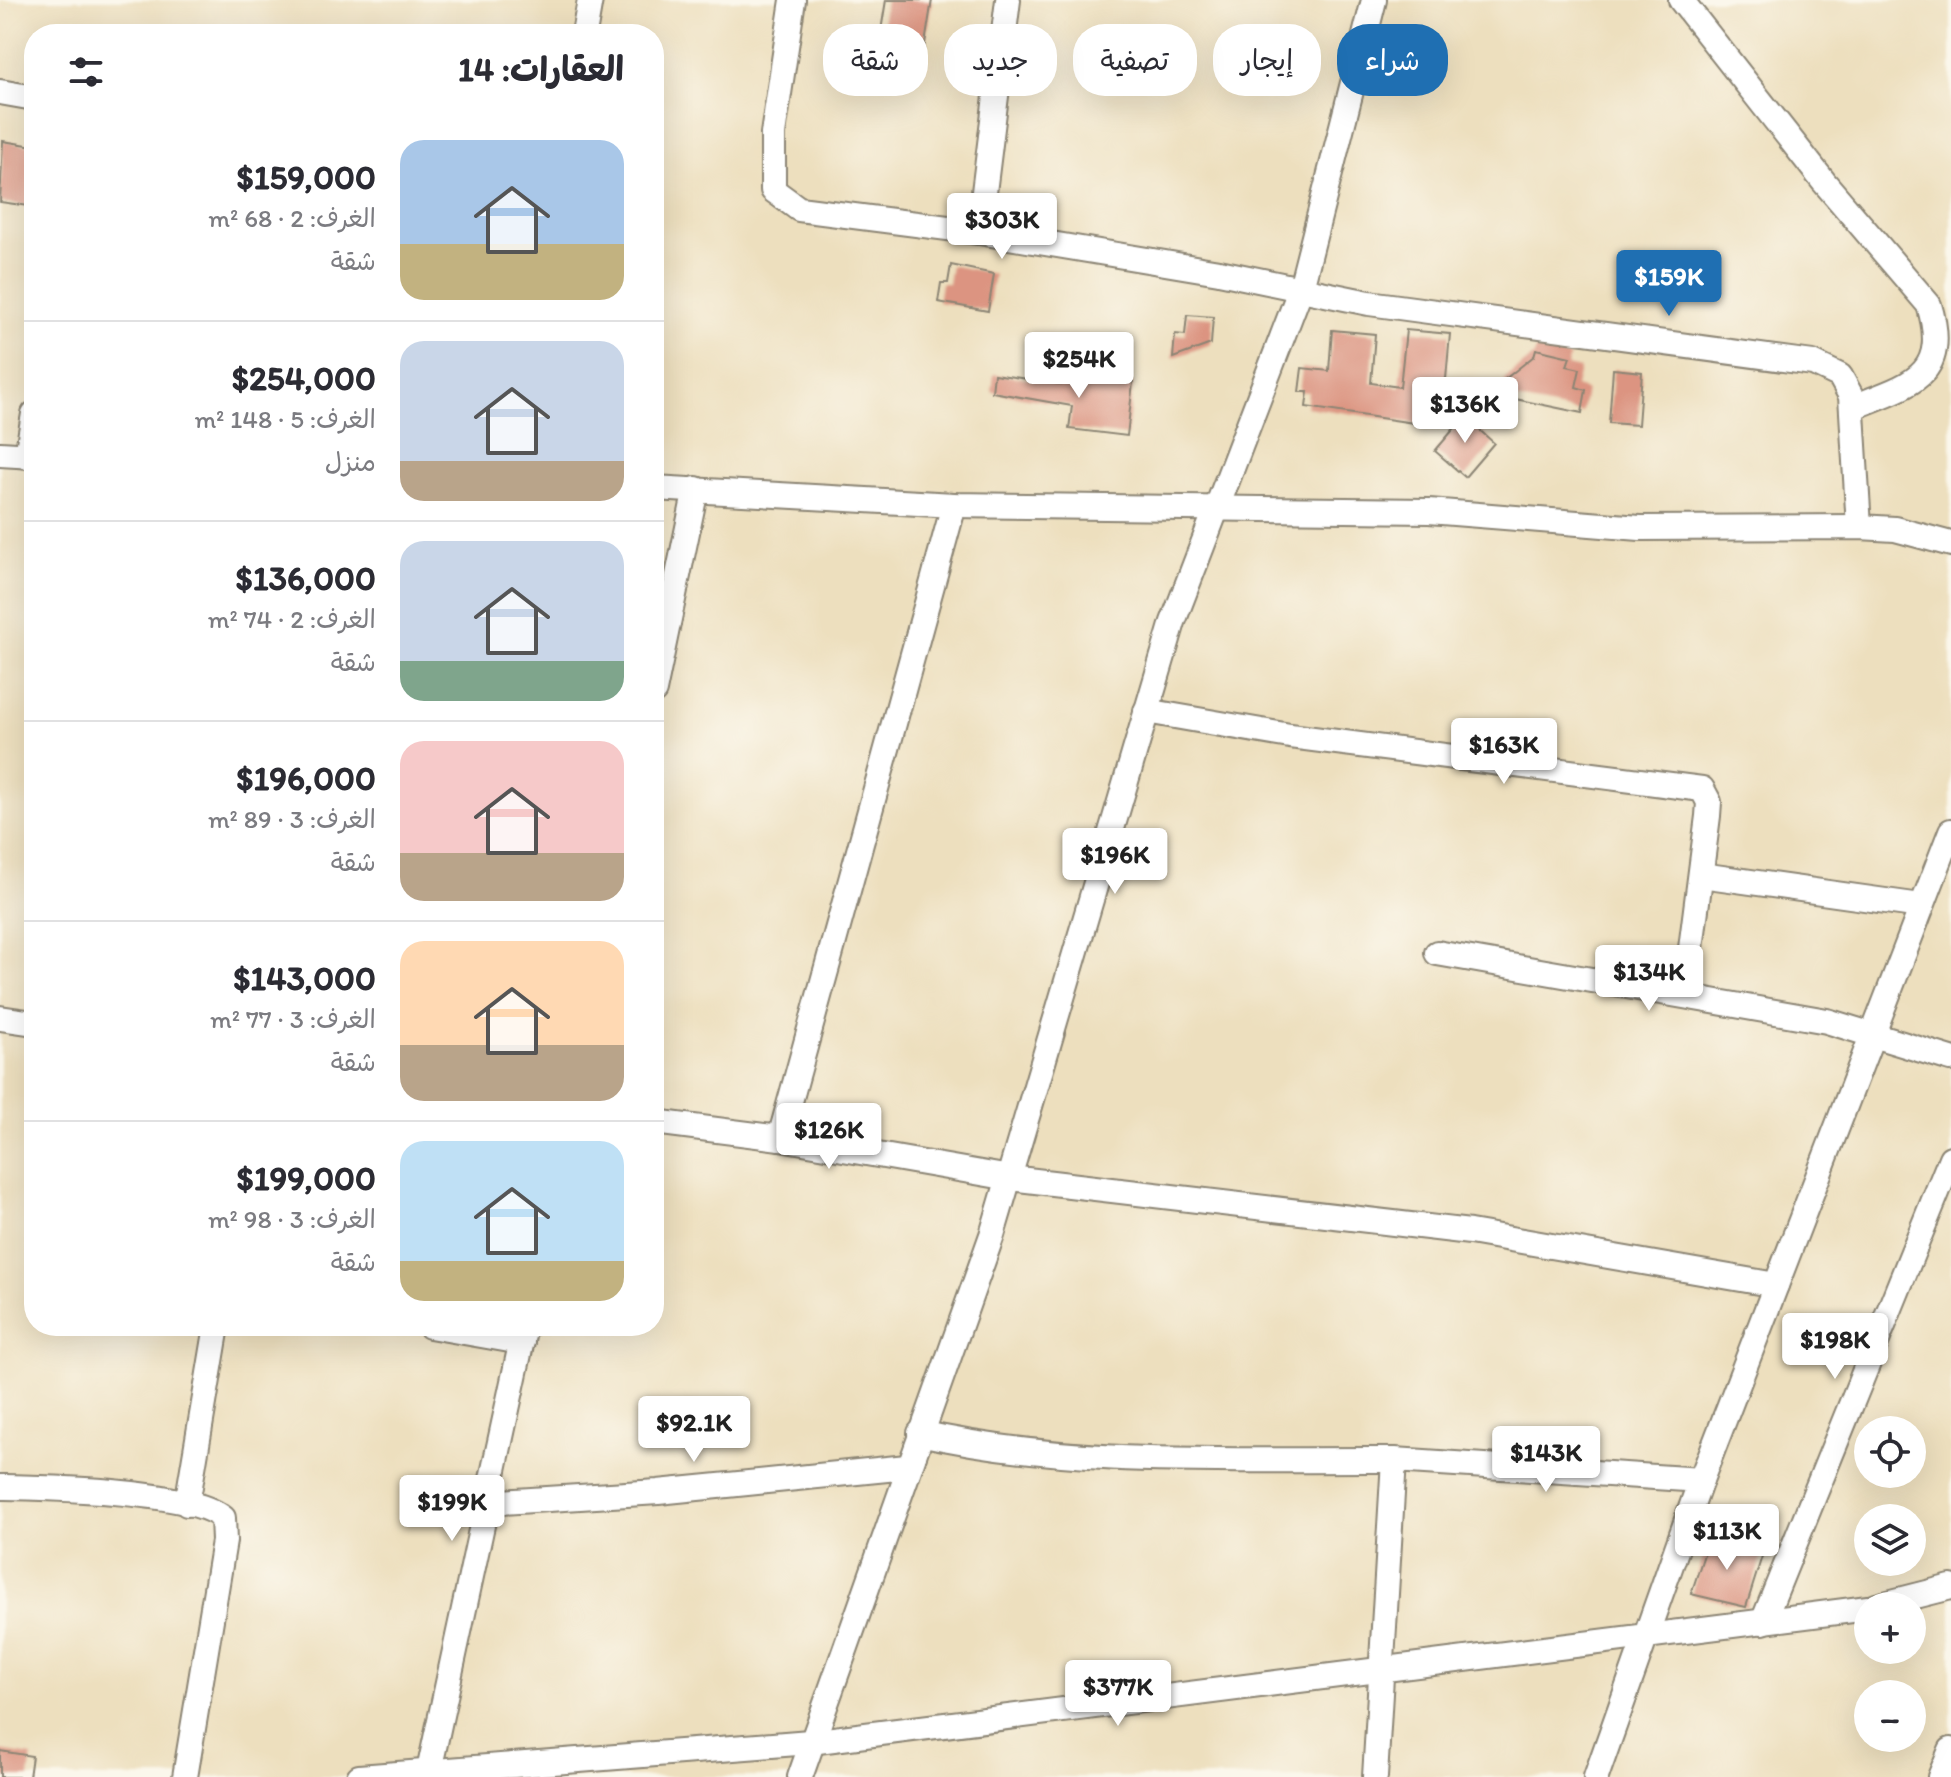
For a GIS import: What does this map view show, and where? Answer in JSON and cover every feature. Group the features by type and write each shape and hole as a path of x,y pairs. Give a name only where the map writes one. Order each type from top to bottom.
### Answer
{"street":[{"path":"586,24 590,0"},
{"path":"793,0 773,134 773,190 799,209 979,232 1301,288 1369,303 1797,358 1840,376 1853,407 1859,527"},
{"path":"979,232 1008,0"},
{"path":"800,1777 1010,1178 1173,622 1301,288 1374,0"},
{"path":"1681,0 1824,182 1929,305 1939,329 1938,351 1929,371 1917,382 1853,407"},
{"path":"0,92 24,96"},
{"path":"0,454 24,456"},
{"path":"664,488 954,505 1216,511 1429,511 1640,528 1859,527 1895,529 1951,544"},
{"path":"664,643 696,489"},
{"path":"780,1138 954,505"},
{"path":"1146,711 1290,736 1697,786 1707,793 1709,802 1685,995"},
{"path":"1596,1777 1701,1480 1951,831"},
{"path":"1701,875 1921,906"},
{"path":"1437,953 1827,1021 1951,1059"},
{"path":"0,1018 24,1022"},
{"path":"664,1123 780,1138 1010,1178 1470,1232 1776,1285"},
{"path":"1763,1622 1951,1158"},
{"path":"187,1504 215,1336"},
{"path":"429,1771 523,1336"},
{"path":"920,1433 992,1448 1064,1455 1394,1460 1701,1480"},
{"path":"1375,1777 1394,1460"},
{"path":"485,1503 658,1492 907,1467"},
{"path":"0,1487 84,1490 187,1504 214,1510 223,1518 225,1530 185,1777"},
{"path":"1926,1593 1951,1587"},
{"path":"359,1777 810,1742 1854,1610"},
{"path":"1940,1777 1951,1750"}],"building":[{"path":"886,0 932,0 928,25 882,24"},
{"path":"3,141 24,144 24,205 0,202"},
{"path":"951,265 994,274 988,311 938,302 941,283 948,283"},
{"path":"1187,315 1213,317 1211,344 1173,358 1175,334 1185,335"},
{"path":"1332,330 1375,334 1371,383 1400,387 1406,330 1450,334 1446,379 1438,382 1434,426 1306,407 1308,392 1299,392 1302,368 1329,371"},
{"path":"1536,349 1570,357 1567,366 1580,369 1576,387 1586,390 1582,413 1501,396 1505,379 1534,356"},
{"path":"1613,369 1642,372 1638,425 1609,423"},
{"path":"994,374 1061,384 1062,374 1133,382 1127,436 1069,429 1072,406 992,392"},
{"path":"1470,410 1482,420 1476,427 1494,443 1465,477 1435,451"},
{"path":"1710,1536 1763,1553 1746,1607 1691,1594"},
{"path":"0,1751 32,1756 29,1777 0,1777"}]}
